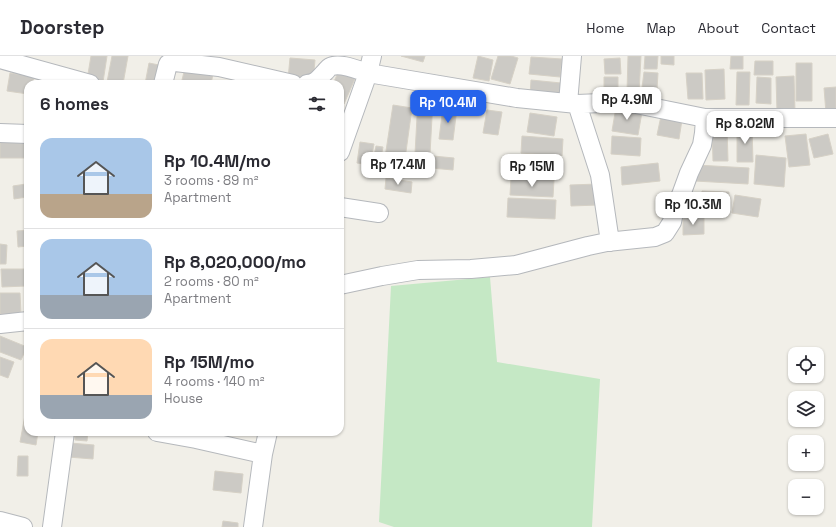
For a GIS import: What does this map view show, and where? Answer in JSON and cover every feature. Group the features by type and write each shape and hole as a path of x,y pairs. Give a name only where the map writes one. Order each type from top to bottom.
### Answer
{"street":[{"path":"572,56 573,104 600,175 610,242"},
{"path":"0,59 76,80"},
{"path":"164,80 168,64 175,62 219,67 276,80"},
{"path":"344,140 370,64"},
{"path":"317,80 330,67 337,65 351,67 370,64 517,98 573,104 626,102 705,118 836,118"},
{"path":"344,284 418,270 471,269 516,265 588,246 655,237 665,233 672,222 677,202 702,145 705,118"},
{"path":"0,133 24,134"},
{"path":"344,208 379,213"},
{"path":"0,324 24,321"},
{"path":"52,527 64,436"},
{"path":"179,436 263,454"},
{"path":"253,527 263,454 267,436"},
{"path":"0,521 23,527"}],"green space":[{"path":"490,277 497,362 600,379 592,527 394,527 379,522 391,286"}],"building":[{"path":"91,56 107,56 103,80 87,80"},
{"path":"112,56 128,56 124,80 107,80"},
{"path":"401,56 425,56 423,62"},
{"path":"478,56 493,60 489,81 473,78"},
{"path":"498,56 511,56 518,58 510,84 491,79"},
{"path":"628,56 641,56 639,93 627,92"},
{"path":"645,56 658,56 657,69 644,69"},
{"path":"661,56 674,56 674,65 661,64"},
{"path":"731,56 743,56 743,69 730,69"},
{"path":"531,57 562,59 560,77 529,74"},
{"path":"290,58 315,60 313,80 288,79"},
{"path":"620,58 621,74 605,74 604,59"},
{"path":"755,61 773,61 773,75 754,75"},
{"path":"149,63 164,66 162,80 146,80"},
{"path":"796,63 812,63 812,101 796,101"},
{"path":"185,68 213,74 212,80 182,80"},
{"path":"340,68 357,74 344,104 344,80 335,80"},
{"path":"724,69 725,99 706,100 705,70"},
{"path":"644,72 658,73 657,89 642,88"},
{"path":"737,72 750,72 749,105 736,105"},
{"path":"10,73 34,77 34,80 24,80 24,93 7,91"},
{"path":"686,73 702,73 703,99 688,99"},
{"path":"794,76 795,112 777,112 776,77"},
{"path":"604,77 618,77 618,98 604,99"},
{"path":"757,77 771,78 771,104 756,103"},
{"path":"531,80 561,83 559,98 530,95"},
{"path":"836,87 836,112 826,113 824,88"},
{"path":"418,99 433,99 430,154 415,154"},
{"path":"393,105 412,108 404,166 384,164"},
{"path":"443,107 457,108 453,140 439,139"},
{"path":"616,107 642,112 638,135 612,131"},
{"path":"487,110 502,112 498,135 483,133"},
{"path":"530,113 557,117 554,136 527,132"},
{"path":"661,116 682,120 679,139 657,135"},
{"path":"712,127 727,127 728,161 713,161"},
{"path":"737,128 752,128 753,162 737,162"},
{"path":"806,134 810,165 789,167 785,136"},
{"path":"828,134 833,154 814,158 809,139"},
{"path":"522,136 563,139 562,156 521,153"},
{"path":"612,136 641,138 640,156 611,154"},
{"path":"0,141 24,141 24,158 0,158"},
{"path":"360,142 374,144 370,165 357,163"},
{"path":"376,146 383,147 379,168 372,167"},
{"path":"756,155 786,158 784,187 754,184"},
{"path":"433,156 454,158 453,170 431,168"},
{"path":"658,163 660,181 622,185 621,167"},
{"path":"696,165 749,168 748,184 695,181"},
{"path":"386,178 412,182 411,193 385,189"},
{"path":"511,178 554,180 553,197 510,195"},
{"path":"24,184 24,197 14,199 13,186"},
{"path":"598,184 598,205 571,206 570,185"},
{"path":"702,191 729,192 729,210 701,210"},
{"path":"735,195 761,199 758,217 732,213"},
{"path":"508,198 556,200 555,219 507,217"},
{"path":"683,217 704,217 704,234 683,235"},
{"path":"24,230 24,246 18,247 17,231"},
{"path":"0,244 7,245 6,264 0,264"},
{"path":"1,269 24,269 24,286 2,287"},
{"path":"0,293 20,293 21,314 0,314"},
{"path":"0,336 24,346 24,354 21,360 0,352"},
{"path":"0,357 14,362 8,378 0,375"},
{"path":"24,421 24,436 37,436 36,445 20,442"},
{"path":"75,436 88,436 87,441 75,440"},
{"path":"70,443 94,445 93,459 68,457"},
{"path":"18,456 28,456 28,476 17,476"},
{"path":"215,471 243,474 241,493 213,490"},
{"path":"223,521 238,523 238,527 222,527"}]}
